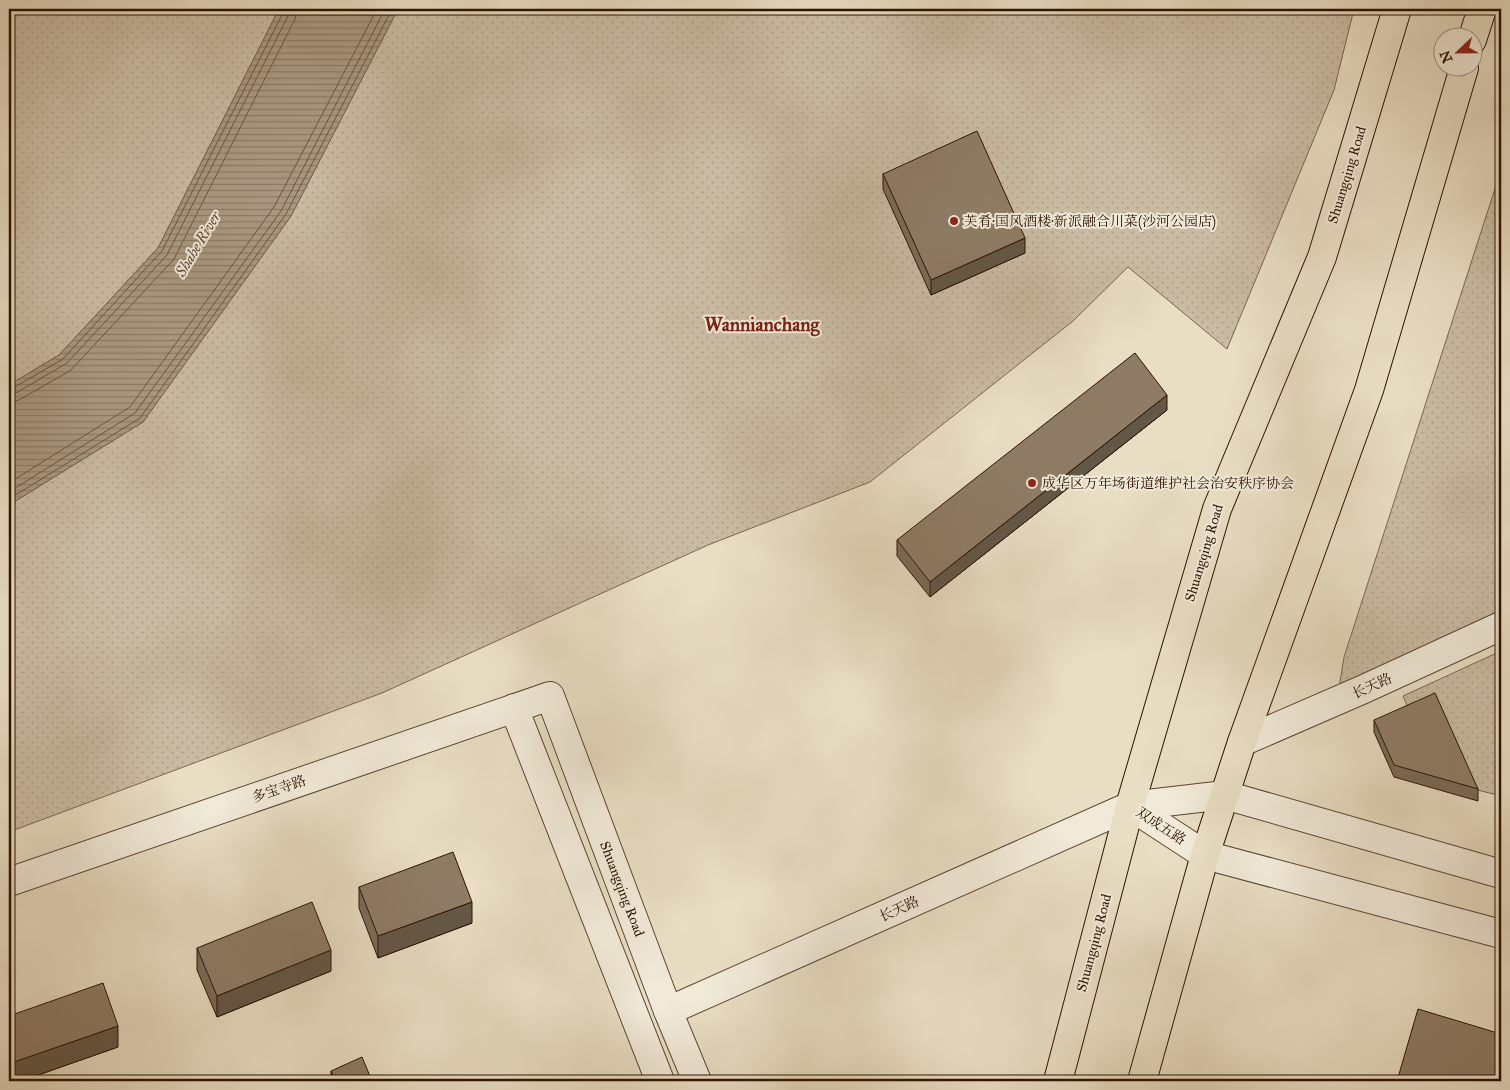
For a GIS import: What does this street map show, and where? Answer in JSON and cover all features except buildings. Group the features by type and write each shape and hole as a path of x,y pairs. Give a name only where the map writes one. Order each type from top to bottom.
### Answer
{"main road":[{"name":"Shuangqing Road","path":"1058,1081 1130,806 1217,509 1322,257 1397,9"},
{"path":"1476,28 1482,9"},
{"path":"1142,1081 1205,855 1224,795 1369,390 1461,78"}],"street":[{"name":"长天路","path":"1242,742 1501,626"},
{"name":"多宝寺路","path":"9,882 550,696"},
{"name":"Shuangqing Road","path":"550,696 668,1011 697,1081"},
{"path":"514,708 660,1081"},
{"name":"双成五路","path":"1130,806 1224,795 1501,874"},
{"name":"双成五路","path":"1130,806 1205,855 1501,934"},
{"name":"长天路","path":"668,1011 1130,806"}],"shaded area":[{"path":"9,9 279,9 158,248 59,355 9,385"},
{"path":"398,9 1354,9 1334,90 1227,349 1128,267 1073,321 870,482 708,545 382,693 9,832 9,505 143,422 291,216"},
{"path":"1501,170 1501,613 1339,688 1344,657"},
{"path":"1501,651 1501,796 1439,780 1403,696"}],"water":[{"name":"Shahe River","path":"279,9 398,9 291,216 143,422 9,505 9,385 59,355 158,248"}],"place":[{"name":"芙肴·国风酒楼·新派融合川菜(沙河公园店)","path":"954,221"},
{"name":"成华区万年场街道维护社会治安秩序协会","path":"1032,483"}],"district":[{"name":"Wannianchang","path":"762,324"}]}
